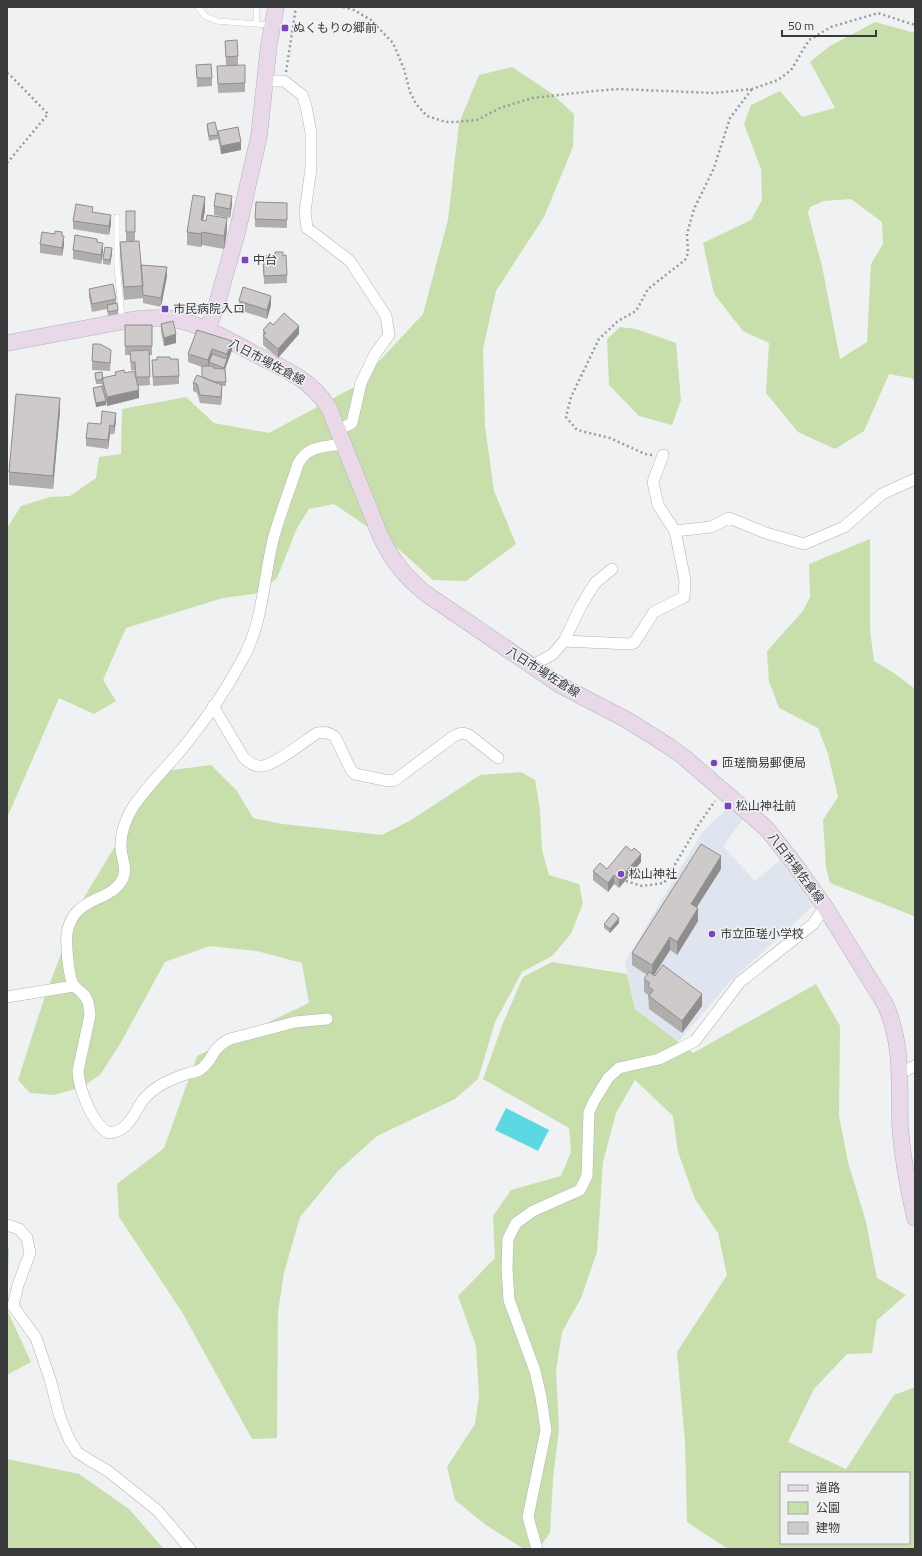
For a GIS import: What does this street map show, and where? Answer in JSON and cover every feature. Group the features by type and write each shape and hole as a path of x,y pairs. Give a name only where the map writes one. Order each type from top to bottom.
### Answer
{"main road":[{"path":"207,330 216,306 243,210 259,136 272,25 276,7"},
{"name":"八日市場佐倉線","path":"7,343 122,322 143,319 170,319 188,323 207,330 293,373 320,394 329,408 380,535 388,552 401,570 425,593 560,685 627,720 670,747 766,828 790,858 825,907 888,1011 897,1039 900,1073 900,1125 903,1156 915,1218"}],"street":[{"path":"266,81 284,81 302,95 306,106 311,132 311,168 305,212 307,228 350,261 386,316 390,335 375,354 361,384 352,424 341,437 310,451 302,457 298,464 273,539 260,612 251,641 242,662 182,749 160,772 133,807 123,828 121,849 124,869 122,881 113,891 90,901 81,908 73,918 68,932 66,948 69,969 74,986 88,999 90,1010 78,1071 79,1080 85,1098 97,1122 103,1130 109,1133 122,1130 127,1125 143,1100 154,1088 169,1080 200,1070 221,1044 230,1039 295,1022 326,1019"},
{"path":"564,641 634,643 654,612 684,597 685,580 675,531 658,505 653,482 663,455"},
{"path":"675,531 711,527 729,518 766,533 804,544 844,527 882,494 915,479"},
{"path":"532,666 553,654 564,641 580,606 595,583 612,569"},
{"path":"213,706 244,758 249,763 258,766 271,763 317,733 324,732 330,733 335,737 351,770 355,774 389,781 395,780 460,733 469,735 498,758"},
{"path":"537,1549 528,1516 546,1430 535,1371 508,1300 508,1239 516,1223 533,1211 580,1190 587,1176 589,1112 608,1078 619,1068 659,1059 695,1040 740,982 813,924 825,907"},
{"path":"7,997 74,986"},
{"path":"900,1073 915,1066"},
{"path":"7,1224 19,1229 27,1238 30,1253 18,1285 13,1306 36,1338 50,1379 60,1416 69,1439 77,1452 108,1471 157,1510 190,1549"}],"lane":[{"path":"198,7 206,16 217,21 272,25"},
{"path":"256,24 257,7"},
{"path":"117,217 117,265 122,322"}],"path":[{"path":"284,81 296,7"},
{"path":"343,7 354,10 371,20 393,43 404,69 410,92 416,104 427,116 446,122 469,122 500,108 532,98 594,91 618,89 713,93 752,89 778,80 791,70 809,40 831,27 878,13 915,25"},
{"path":"7,73 48,114 7,163"},
{"path":"663,455 645,454 610,438 577,430 566,417 568,407 571,397 599,339 618,321 636,311 648,289 685,260 688,253 687,234 694,209 714,168 730,118 752,89"},
{"path":"626,881 642,886 664,883 699,824 722,790"}],"shaded area":[{"name":"市立匝瑳小学校","path":"730,805 744,818 723,846 755,881 780,860 813,906 730,982 678,1042 635,1009 625,962 701,834"}],"green space":[{"path":"875,22 915,33 915,381 911,378 889,374 864,431 835,449 798,432 766,393 769,343 743,331 714,294 703,243 751,220 762,200 761,169 744,124 751,105 780,91 802,117 835,108 810,62 830,46","holes":["851,199 882,222 883,244 871,264 867,342 840,359 822,266 808,213 810,207 824,201"]},
{"path":"512,67 551,93 574,114 573,147 544,217 496,291 483,349 485,426 494,491 516,544 466,581 433,580 393,544 334,504 309,509 297,528 277,578 259,593 223,598 126,628 103,680 116,701 94,714 59,698 7,818 7,528 21,506 50,497 70,496 96,478 99,457 121,454 122,409 186,397 214,423 269,433 356,386 423,314 448,220 459,123 479,75"},
{"path":"620,327 636,329 676,343 681,400 672,425 639,416 609,385 607,339"},
{"path":"870,539 870,629 874,661 894,673 915,689 915,916 830,883 826,867 823,820 838,797 828,754 818,728 779,708 769,681 767,651 803,611 810,597 809,564"},
{"path":"211,765 237,791 253,818 283,824 382,835 411,820 480,775 521,772 535,780 540,810 542,850 549,875 579,884 583,903 571,934 552,956 522,972 495,1022 478,1079 455,1099 377,1136 338,1171 300,1217 284,1273 278,1312 277,1438 252,1439 182,1312 119,1217 117,1184 164,1148 197,1056 309,1003 302,963 257,951 210,946 165,962 120,1044 100,1075 82,1087 54,1095 30,1093 18,1080 44,999 79,906 136,811 165,771"},
{"path":"552,962 627,974 635,1009 693,1053 816,984 840,1026 839,1116 848,1162 866,1222 877,1278 906,1295 877,1320 872,1353 847,1354 814,1389 788,1442 846,1469 894,1395 915,1387 915,1549 728,1549 687,1522 685,1442 677,1352 727,1275 718,1233 695,1199 678,1152 673,1116 635,1080 616,1113 603,1162 597,1252 581,1298 562,1332 556,1371 559,1428 553,1479 550,1533 538,1549 524,1549 486,1525 455,1500 447,1467 475,1424 479,1396 476,1346 458,1296 495,1258 493,1216 511,1190 561,1176 571,1152 569,1128 483,1079 503,1023 523,977"},
{"path":"7,1247 9,1248 7,1310"},
{"path":"7,1310 31,1362 7,1375"},
{"path":"7,1459 79,1474 129,1509 164,1549 7,1549"}],"water":[{"path":"506,1108 549,1130 538,1151 495,1130"}],"building":[{"path":"237,40 238,56 226,57 225,41"},
{"path":"211,64 212,78 197,78 196,65"},
{"path":"245,65 245,83 218,84 217,66"},
{"path":"215,122 218,135 209,136 207,124"},
{"path":"238,127 241,142 221,146 218,131"},
{"path":"216,193 232,196 230,209 214,206"},
{"path":"193,195 205,197 201,220 206,221 207,215 227,218 224,236 202,232 201,234 187,232"},
{"path":"256,202 287,203 287,220 255,219"},
{"path":"76,204 93,207 92,212 111,215 109,226 73,221"},
{"path":"126,211 135,211 135,232 126,232"},
{"path":"55,231 62,232 62,236 64,236 62,248 40,244 42,232 55,234"},
{"path":"75,235 97,239 97,242 103,243 101,255 73,250"},
{"path":"139,241 143,286 124,287 120,242"},
{"path":"105,247 112,248 110,260 103,259"},
{"path":"275,252 283,252 283,256 286,255 287,275 264,276 263,256 275,256"},
{"path":"141,265 167,267 161,298 143,295"},
{"path":"113,284 116,299 92,304 89,289"},
{"path":"243,287 271,296 267,310 239,301"},
{"path":"117,303 118,310 108,312 107,305"},
{"path":"284,313 299,326 278,349 263,336 266,333 263,330 270,322 273,325"},
{"path":"173,321 176,334 164,338 161,324"},
{"path":"125,325 152,325 152,346 125,346"},
{"path":"197,330 232,341 227,354 212,349 208,360 188,354"},
{"path":"93,344 100,344 111,350 110,363 92,361"},
{"path":"149,350 150,377 136,377 135,362 131,362 130,351"},
{"path":"212,354 227,359 224,368 209,362"},
{"path":"157,357 170,357 170,359 178,359 179,376 153,377 152,360 157,360"},
{"path":"202,366 213,366 213,368 225,369 226,382 214,382 202,377"},
{"path":"124,370 125,373 134,371 139,390 107,397 102,378 116,375 115,372"},
{"path":"102,372 103,380 102,378 102,380 96,380 95,373"},
{"path":"197,375 222,385 221,397 200,395 197,384 193,383"},
{"path":"102,386 106,401 96,403 93,388"},
{"path":"16,394 60,398 53,476 9,472"},
{"path":"102,411 116,413 114,426 110,425 108,440 86,438 88,423 101,424"},
{"path":"701,844 721,856 691,904 698,908 677,942 670,937 652,965 632,953"},
{"path":"626,846 632,851 634,848 641,854 619,880 614,875 608,883 593,871 600,863 607,869"},
{"path":"613,913 619,918 610,929 604,924"},
{"path":"663,965 702,994 682,1021 649,996 653,990 648,986 650,983 644,979 649,972 655,976"}],"place":[{"name":"ぬくもりの郷前","path":"285,28"},
{"name":"中台","path":"245,260"},
{"name":"市民病院入ロ","path":"165,309"},
{"name":"匝瑳簡易郵便局","path":"714,763"},
{"name":"松山神社前","path":"728,806"},
{"name":"松山神社","path":"621,874"},
{"name":"市立匝瑳小学校","path":"712,934"}]}
